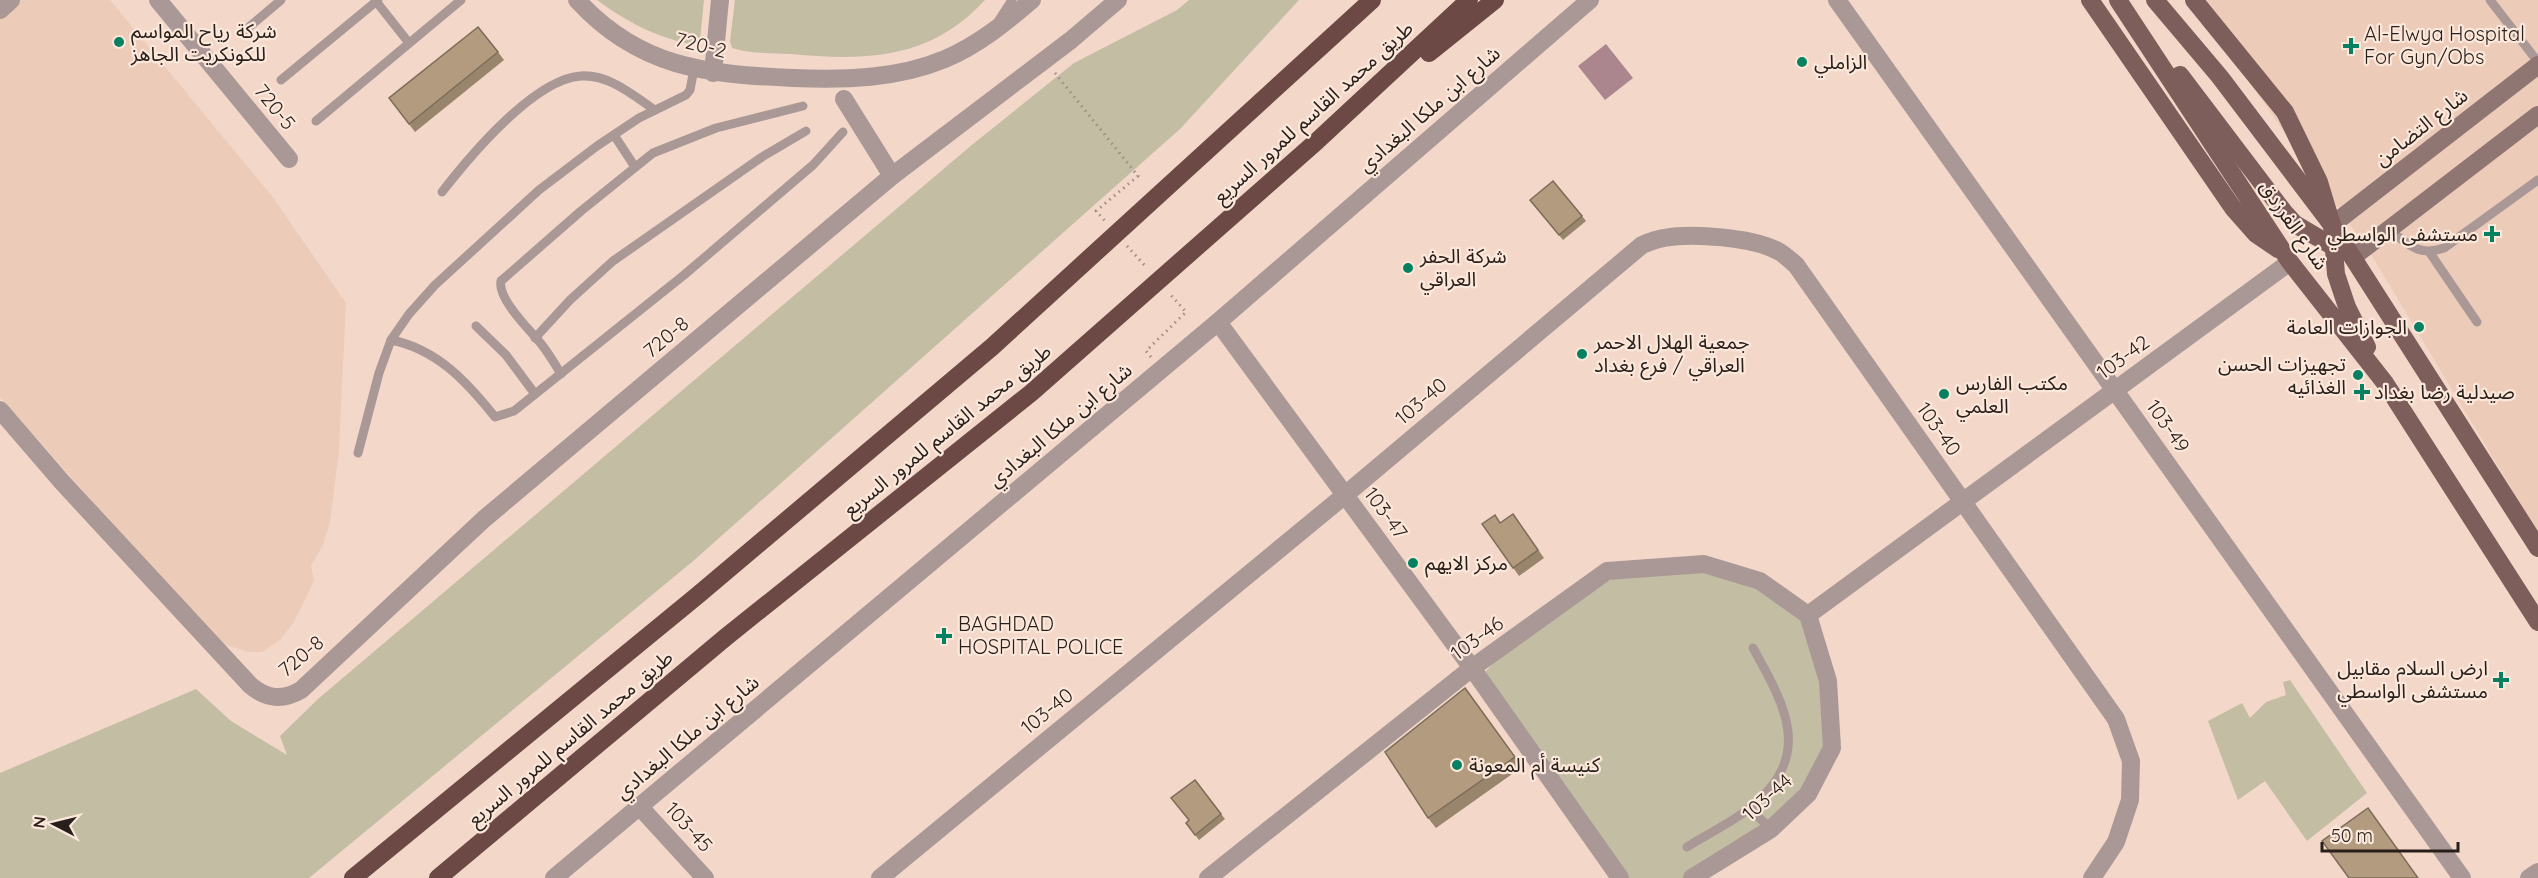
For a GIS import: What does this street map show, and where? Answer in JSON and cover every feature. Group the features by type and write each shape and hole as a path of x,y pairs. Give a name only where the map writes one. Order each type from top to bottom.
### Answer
{"highway":[{"path":"1268,94 1357,0"},
{"name":"طريق محمد القاسم للمرور السريع","path":"354,878 698,595 984,355 1372,0"},
{"name":"طريق محمد القاسم للمرور السريع","path":"438,878 726,637 1030,393 1317,141 1469,0"},
{"path":"1317,141 1495,0"}],"main road":[{"path":"2090,0 2232,208 2256,234 2287,258"},
{"name":"شارع الفرزدق","path":"2118,0 2287,258 2385,383 2538,622"},
{"path":"2123,0 2284,212 2295,224 2353,257"},
{"name":"شارع الفرزدق","path":"2155,0 2220,77 2332,225 2538,548"},
{"path":"2194,0 2285,112 2319,182 2332,225 2336,274 2347,307 2385,383"}],"street":[{"path":"0,10 11,0"},
{"name":"720-5","path":"158,0 289,159"},
{"name":"720-2","path":"576,0 608,29 634,46 663,59 712,73 835,80 894,74 921,68 946,58 990,34"},
{"path":"712,73 720,0"},
{"path":"990,34 1032,0"},
{"name":"720-8","path":"0,410 62,482 258,693 280,698 291,696 301,690 484,519 892,176 1118,0"},
{"name":"شارع ابن ملكا البغدادي","path":"554,878 1218,322 1590,0"},
{"name":"103-49","path":"1837,0 2462,878"},
{"name":"شارع التضامن","path":"2332,225 2538,63"},
{"path":"844,99 892,176"},
{"path":"2353,257 2538,115"},
{"name":"103-40","path":"880,878 1345,495 1642,245 1664,238 1687,237 1742,239 1779,251 1796,265 2116,719 2131,761 2130,800 2116,842 2092,878"},
{"name":"103-42","path":"1808,615 2115,390 2287,258"},
{"name":"103-47","path":"1218,322 1472,668 1620,878"},
{"name":"103-46","path":"1208,878 1472,668 1607,572 1704,564 1760,581 1808,615"},
{"name":"103-44","path":"1692,878 1771,829 1808,794 1833,748 1828,681 1808,615"},
{"name":"103-45","path":"639,806 705,878"},
{"path":"2529,878 2538,872"}],"lane":[{"path":"242,33 281,0"},
{"path":"316,121 461,0"},
{"path":"990,34 1012,0"},
{"path":"2490,0 2538,63"},
{"path":"281,80 376,1 409,43"},
{"path":"358,453 379,373 391,340 409,314 471,250 539,190 639,118 686,95 690,90 694,69"},
{"path":"442,192 468,159 532,97 562,80 582,75 604,80 626,90 655,110"},
{"path":"561,374 502,293 501,282 653,153 716,128 803,106"},
{"path":"536,338 578,293 613,261 762,157 806,131"},
{"path":"391,340 421,349 439,360 470,385 495,417 514,411 684,275 805,172 843,132"},
{"path":"614,135 634,167"},
{"path":"2389,230 2420,251 2430,253 2444,248 2538,180"},
{"path":"2430,253 2477,322"},
{"path":"476,326 506,355 535,394"},
{"path":"1687,847 1749,808 1779,774 1789,748 1789,729 1784,710 1774,685 1753,648"},
{"path":"1749,808 1771,829"}],"path":[{"path":"1044,59 1138,176 1096,211 1111,228"},
{"path":"1126,245 1149,270"},
{"path":"1146,351 1186,312 1164,287"}],"shaded area":[{"path":"0,0 110,0 272,196 346,303 339,451 330,522 323,545 311,566 314,580 294,622 280,640 262,652 248,652 217,642 0,397"},
{"path":"597,0 704,0 700,40 695,45 655,33 631,22"},
{"path":"735,0 985,0 964,20 942,35 919,45 895,52 845,57 753,52 732,48 730,41"},
{"path":"1189,0 1299,0 1180,129 692,562 309,878 0,878 0,773 196,689 231,721 287,755 280,736 318,699 973,144 1074,63 1177,10"},
{"path":"2191,0 2538,0 2538,533 2372,256"},
{"path":"1606,44 1633,78 1605,100 1578,66"},
{"path":"1704,564 1760,581 1808,615 1841,742 1771,829 1692,878 1621,878 1484,673 1526,629 1607,571"},
{"path":"2290,680 2367,793 2307,841 2265,781 2238,800 2208,721 2242,703 2250,718 2266,702 2286,695 2283,682"}],"building":[{"path":"478,27 498,52 409,124 389,98"},
{"path":"1553,181 1582,216 1559,235 1530,200"},
{"path":"1513,514 1538,550 1513,568 1482,524 1495,515 1500,523"},
{"name":"كنيسة أم المعونة","path":"1465,688 1515,757 1428,818 1385,752"},
{"path":"1195,780 1221,814 1195,835 1186,823 1189,820 1171,798"},
{"path":"2368,808 2418,878 2349,878 2322,841"}],"place":[{"name":"شركة رياح المواسم للكونكريت الجاهز","path":"119,42"},
{"name":"Al-Elwya Hospital For Gyn/Obs","path":"2351,46"},
{"name":"الزاملي","path":"1802,62"},
{"name":"مستشفى الواسطي","path":"2492,234"},
{"name":"شركة الحفر العراقي","path":"1408,268"},
{"name":"الجوازات العامة","path":"2419,327"},
{"name":"جمعية الهلال الاحمر العراقي / فرع بغداد","path":"1582,354"},
{"name":"تجهيزات الحسن الغذائيه","path":"2358,375"},
{"name":"صيدلية رضا بغداد","path":"2362,392"},
{"name":"مكتب الفارس العلمي","path":"1944,394"},
{"name":"مركز الايهم","path":"1413,563"},
{"name":"BAGHDAD HOSPITAL POLICE","path":"944,636"},
{"name":"ارض السلام مقابيل مستشفى الواسطي","path":"2501,680"},
{"name":"كنيسة أم المعونة","path":"1457,765"}]}
